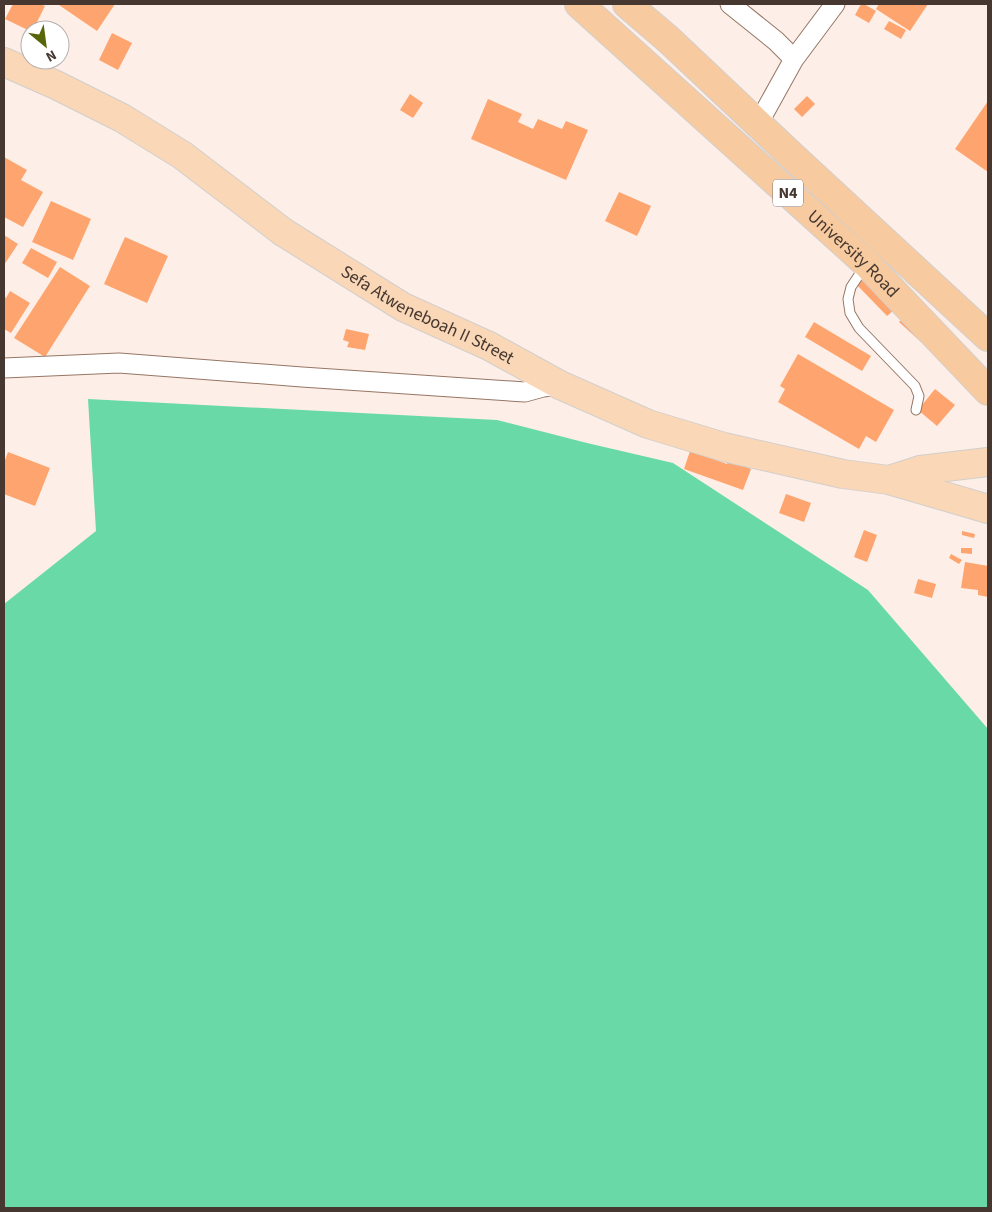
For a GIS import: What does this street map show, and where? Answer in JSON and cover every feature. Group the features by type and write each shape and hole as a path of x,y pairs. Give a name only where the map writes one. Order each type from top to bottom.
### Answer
{"highway":[{"name":"University Road","path":"579,4 867,264 988,391"},
{"name":"University Road","path":"627,4 669,40 988,335"}],"main road":[{"name":"Sefa Atweneboah II Street","path":"4,62 56,85 122,118 182,155 283,232 403,307 489,346 560,385 648,424 724,447 843,474 889,480 988,508"},
{"name":"Sefa Atweneboah II Street","path":"889,480 920,470 988,462"}],"street":[{"path":"730,4 794,58"},
{"path":"758,124 794,58 835,4"},
{"path":"4,368 119,363 302,378 525,392 560,385"}],"lane":[{"path":"867,264 851,287 848,299 850,313 859,328 915,386 919,396 916,410"}],"green space":[{"path":"88,399 497,420 673,463 868,590 988,729 988,1208 4,1208 4,604 96,531"}],"building":[{"path":"13,4 40,4 45,6 38,20 20,20 20,26 5,19"},
{"path":"115,4 97,31 59,5"},
{"path":"861,4 876,11 869,23 855,15"},
{"path":"879,4 928,4 910,31 876,9"},
{"path":"889,21 906,30 901,39 884,29"},
{"path":"112,33 132,43 118,70 99,60"},
{"path":"410,94 423,103 413,118 400,110"},
{"path":"807,96 815,104 802,117 794,109"},
{"path":"488,99 522,114 518,122 533,129 538,119 562,129 566,121 588,130 566,180 471,139"},
{"path":"988,101 988,172 955,149"},
{"path":"4,157 27,170 21,180 43,192 23,227 4,217"},
{"path":"619,192 651,206 637,236 605,221"},
{"path":"51,201 91,219 73,260 32,242"},
{"path":"4,235 18,244 4,265"},
{"path":"125,237 168,256 147,303 104,284"},
{"path":"31,248 57,262 48,278 22,263"},
{"path":"60,267 90,286 45,357 14,338"},
{"path":"865,278 894,310 887,316 857,285"},
{"path":"10,291 30,303 11,333 4,329 4,296 6,298"},
{"path":"905,316 927,336 921,342 899,322"},
{"path":"814,322 871,356 862,371 805,337"},
{"path":"346,329 369,334 365,350 347,347 349,342 343,340"},
{"path":"798,354 894,410 876,442 866,436 859,449 778,402 785,389 780,386"},
{"path":"935,389 955,405 937,426 918,410"},
{"path":"690,451 727,464 728,460 751,469 743,490 684,469"},
{"path":"8,452 50,468 35,506 4,494 4,463"},
{"path":"786,494 811,503 804,522 779,513"},
{"path":"864,530 877,535 867,562 854,557"},
{"path":"962,531 975,534 974,538 962,535"},
{"path":"961,548 972,548 972,554 961,553"},
{"path":"951,554 962,560 959,564 949,558"},
{"path":"965,562 988,566 988,597 978,595 978,590 961,588"},
{"path":"918,579 936,584 932,598 914,593"}]}
